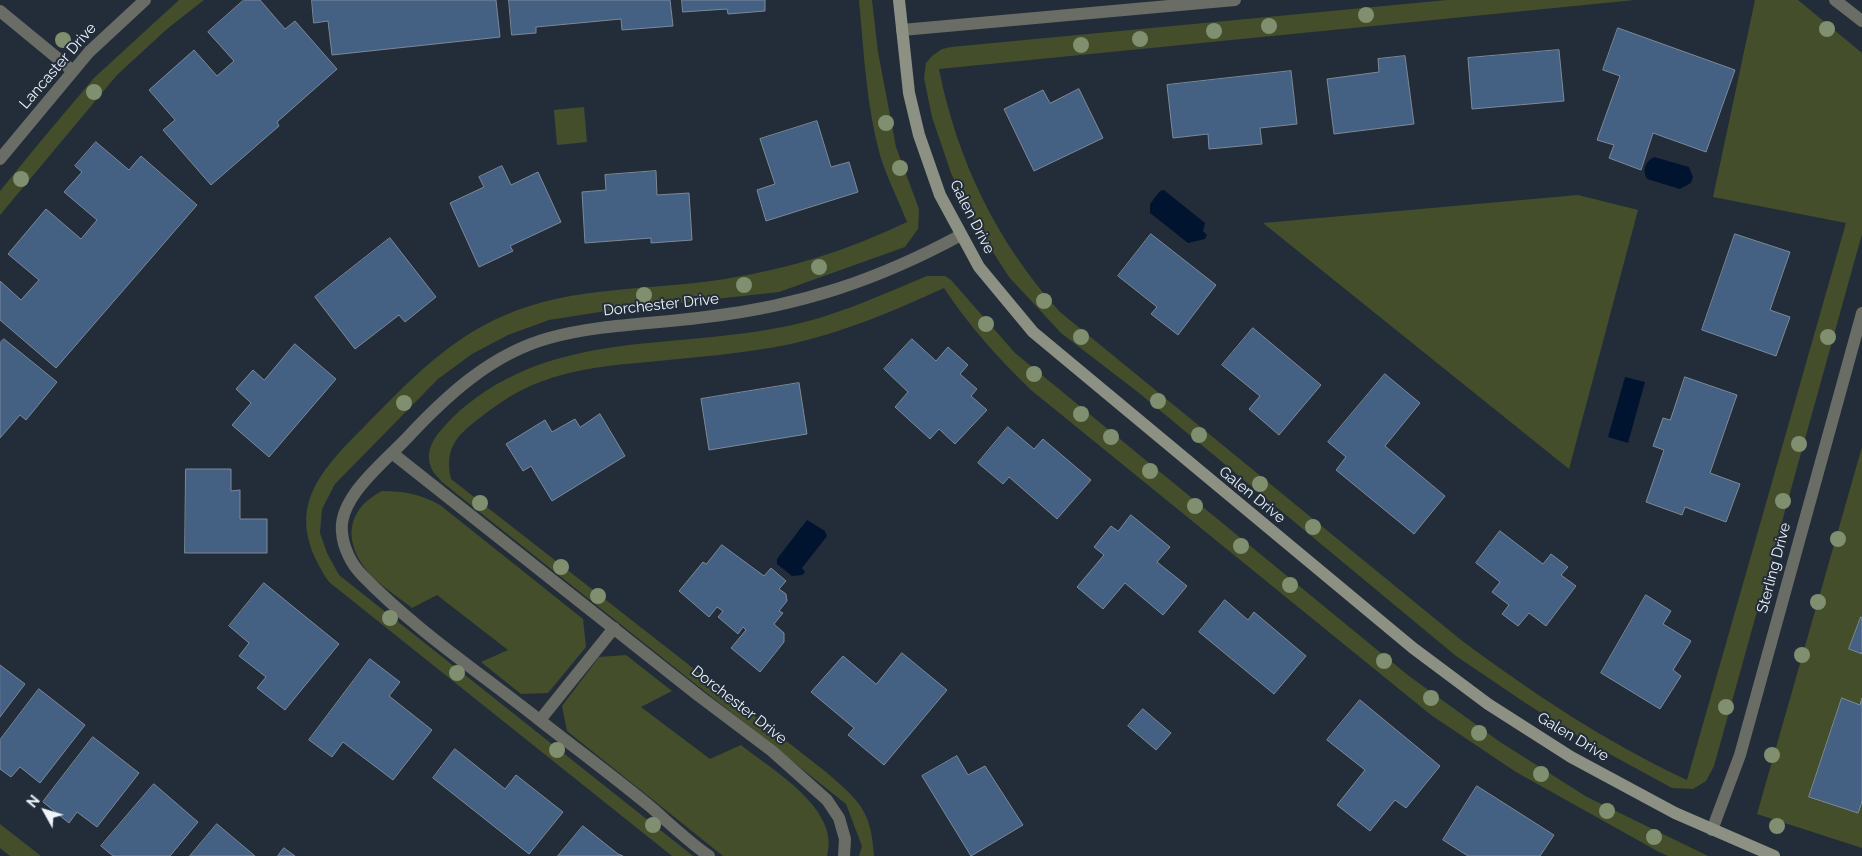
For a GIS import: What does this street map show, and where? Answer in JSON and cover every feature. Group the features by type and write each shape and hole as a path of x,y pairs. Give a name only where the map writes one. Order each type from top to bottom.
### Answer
{"street":[{"name":"Lancaster Drive","path":"0,158 73,71 96,46 145,0"},
{"name":"Galen Drive","path":"898,0 909,93 918,135 940,195 979,267 1032,332 1413,648 1488,704 1572,758 1675,813 1774,856"},
{"path":"902,30 1235,0"},
{"path":"1835,0 1862,21"},
{"path":"0,11 73,71"},
{"name":"Dorchester Drive","path":"709,856 408,616 360,573 346,552 341,530 343,515 353,494 468,379 514,351 548,338 591,329 709,317 790,304 856,285 914,260 961,235"},
{"name":"Sterling Drive","path":"1712,830 1742,745 1862,313"},
{"name":"Dorchester Drive","path":"392,453 772,751 827,800 839,818 846,839 844,856"},
{"path":"540,720 614,628"}],"green space":[{"path":"179,0 204,0 167,29 117,75 0,215 0,191 40,142 94,78"},
{"path":"859,0 872,0 878,52 896,147 919,209 918,229 905,247 779,292 606,311 549,320 508,335 472,354 438,379 335,484 322,509 320,533 327,553 339,575 693,856 672,856 329,582 317,561 309,541 306,523 308,506 323,473 336,456 404,387 440,354 481,327 503,316 530,306 584,294 697,283 772,270 841,250 907,222 883,164 875,136 866,78"},
{"path":"1447,0 1635,0 939,69 957,136 983,199 1017,258 1060,312 1461,640 1570,716 1628,750 1687,780 1846,223 1713,197 1755,0 1798,0 1862,53 1862,234 1714,766 1706,781 1693,789 1672,788 1584,740 1456,656 1139,393 1061,333 1009,277 977,227 951,173 932,117 924,78 926,63 932,56 942,49 951,47"},
{"path":"584,107 587,142 557,145 554,110"},
{"path":"1578,195 1638,210 1569,469 1263,223"},
{"path":"927,276 945,276 951,280 1015,353 1409,676 1500,742 1587,797 1708,856 1668,856 1659,852 1516,772 1431,715 1031,390 984,341 944,288 869,320 791,344 737,353 607,366 579,371 532,385 495,407 465,430 454,443 449,459 451,479 826,772 847,791 855,799 866,816 870,827 874,856 859,856 862,846 846,804 442,482 432,469 429,460 431,446 438,434 452,418 488,390 526,370 565,357 606,348 734,335 797,324 854,306"},
{"path":"1862,447 1862,848 1757,814"},
{"path":"382,491 412,494 440,505 583,619 586,647 548,693 521,694 481,662 508,650 437,595 412,608 369,573 355,550 352,528 355,517 361,508"},
{"path":"626,655 672,691 641,707 710,759 741,745 801,792 824,822 829,839 827,856 723,856 567,731 562,706 599,657"},
{"path":"0,824 41,856 10,856 0,848"}],"water":[{"path":"1654,157 1689,167 1693,177 1691,183 1680,189 1647,179 1645,166"},
{"path":"1164,190 1205,223 1203,231 1207,235 1205,239 1188,243 1150,213 1150,204 1160,191"},
{"path":"1625,377 1645,382 1628,443 1608,437"},
{"path":"807,520 825,531 827,536 802,568 805,572 802,575 792,576 777,564 777,559"}],"building":[{"path":"244,0 260,0 285,29 295,21 337,69 277,122 279,126 211,185 163,130 175,120 149,90 194,50 217,76 234,61 208,32"},
{"path":"312,0 496,0 500,37 332,55 328,21 314,23"},
{"path":"509,0 670,0 673,26 622,30 621,19 536,27 536,33 512,35"},
{"path":"682,0 765,0 765,11 728,14 727,9 683,12"},
{"path":"1618,28 1735,70 1706,152 1653,133 1641,170 1609,158 1614,145 1597,140 1620,76 1603,70"},
{"path":"1559,50 1564,101 1472,109 1468,58"},
{"path":"1405,56 1414,124 1334,134 1327,79 1379,72 1378,59"},
{"path":"1291,71 1297,124 1260,128 1262,144 1209,149 1208,134 1173,138 1167,85"},
{"path":"1079,89 1103,138 1034,171 1004,109 1043,90 1050,103"},
{"path":"817,121 831,167 849,162 858,192 766,221 757,190 775,184 760,139"},
{"path":"96,142 129,170 141,156 197,205 56,368 0,320 0,281 21,300 39,280 8,254 46,209 81,239 97,220 64,192 82,172 75,166"},
{"path":"502,166 511,185 538,172 561,222 510,246 513,251 479,267 450,203 484,187 479,177"},
{"path":"656,171 657,195 689,193 692,240 651,243 651,238 585,243 582,192 606,190 605,175"},
{"path":"1151,234 1216,285 1178,335 1151,314 1157,307 1118,276"},
{"path":"1735,234 1790,252 1770,310 1790,317 1776,356 1702,330"},
{"path":"390,238 436,297 405,322 399,315 355,349 315,297"},
{"path":"1253,328 1321,385 1279,435 1249,409 1260,396 1222,365"},
{"path":"4,339 57,382 26,420 20,415 0,438 0,343"},
{"path":"912,339 936,361 948,347 968,365 960,374 977,389 971,396 987,410 955,444 939,429 930,439 895,407 908,392 884,369"},
{"path":"295,344 336,379 269,457 232,425 251,403 236,389 253,370 264,380"},
{"path":"1385,374 1420,403 1385,446 1445,496 1414,534 1336,470 1346,457 1328,442"},
{"path":"1685,377 1737,395 1710,473 1740,484 1726,522 1685,507 1682,515 1646,502 1664,450 1653,446 1663,418 1670,420"},
{"path":"799,383 807,434 709,450 701,399"},
{"path":"600,414 625,456 552,501 531,466 523,471 506,444 545,420 552,432 575,419 580,427"},
{"path":"1008,427 1034,449 1043,439 1091,480 1057,519 1009,477 1003,484 978,463"},
{"path":"186,469 231,469 231,491 240,490 240,519 267,519 267,553 185,553"},
{"path":"1131,515 1170,547 1157,562 1187,586 1163,615 1125,583 1103,609 1077,587 1104,555 1094,547 1111,526 1118,531"},
{"path":"1500,531 1543,564 1551,554 1568,567 1561,575 1576,586 1546,626 1529,613 1518,626 1502,614 1509,605 1492,592 1500,582 1476,563"},
{"path":"722,545 764,576 771,568 786,581 779,589 786,594 787,601 779,611 783,613 774,624 784,633 784,642 760,672 731,648 746,630 743,627 738,634 718,617 723,611 717,607 709,617 679,591 703,562 706,564"},
{"path":"264,583 339,644 285,710 257,688 266,677 239,656 249,643 229,626"},
{"path":"1646,595 1671,611 1663,624 1691,641 1673,670 1681,676 1660,709 1601,673"},
{"path":"1225,600 1248,620 1254,612 1306,656 1274,694 1199,632"},
{"path":"1862,618 1862,654 1849,649"},
{"path":"902,653 947,690 884,765 848,735 854,728 811,692 843,656 876,684"},
{"path":"370,659 400,682 389,696 432,730 393,780 343,742 332,757 309,740"},
{"path":"0,665 25,684 0,717"},
{"path":"39,689 85,725 40,783 20,767 11,777 0,769 0,740"},
{"path":"1842,698 1860,705 1862,698 1862,802 1858,813 1809,797"},
{"path":"1360,700 1440,766 1406,808 1395,800 1370,831 1337,805 1365,770 1327,740"},
{"path":"1143,709 1171,733 1156,750 1128,726"},
{"path":"93,737 139,773 97,827 77,812 69,823 43,802"},
{"path":"455,749 505,789 516,775 563,812 529,854 433,778"},
{"path":"957,756 968,775 985,766 1023,825 971,856 922,776"},
{"path":"154,784 198,822 170,856 113,856 101,846"},
{"path":"1477,786 1554,835 1540,856 1468,856 1443,840"},
{"path":"217,824 255,856 190,856"},
{"path":"583,826 618,854 623,856 558,856"},
{"path":"284,848 295,856 278,856"}]}
